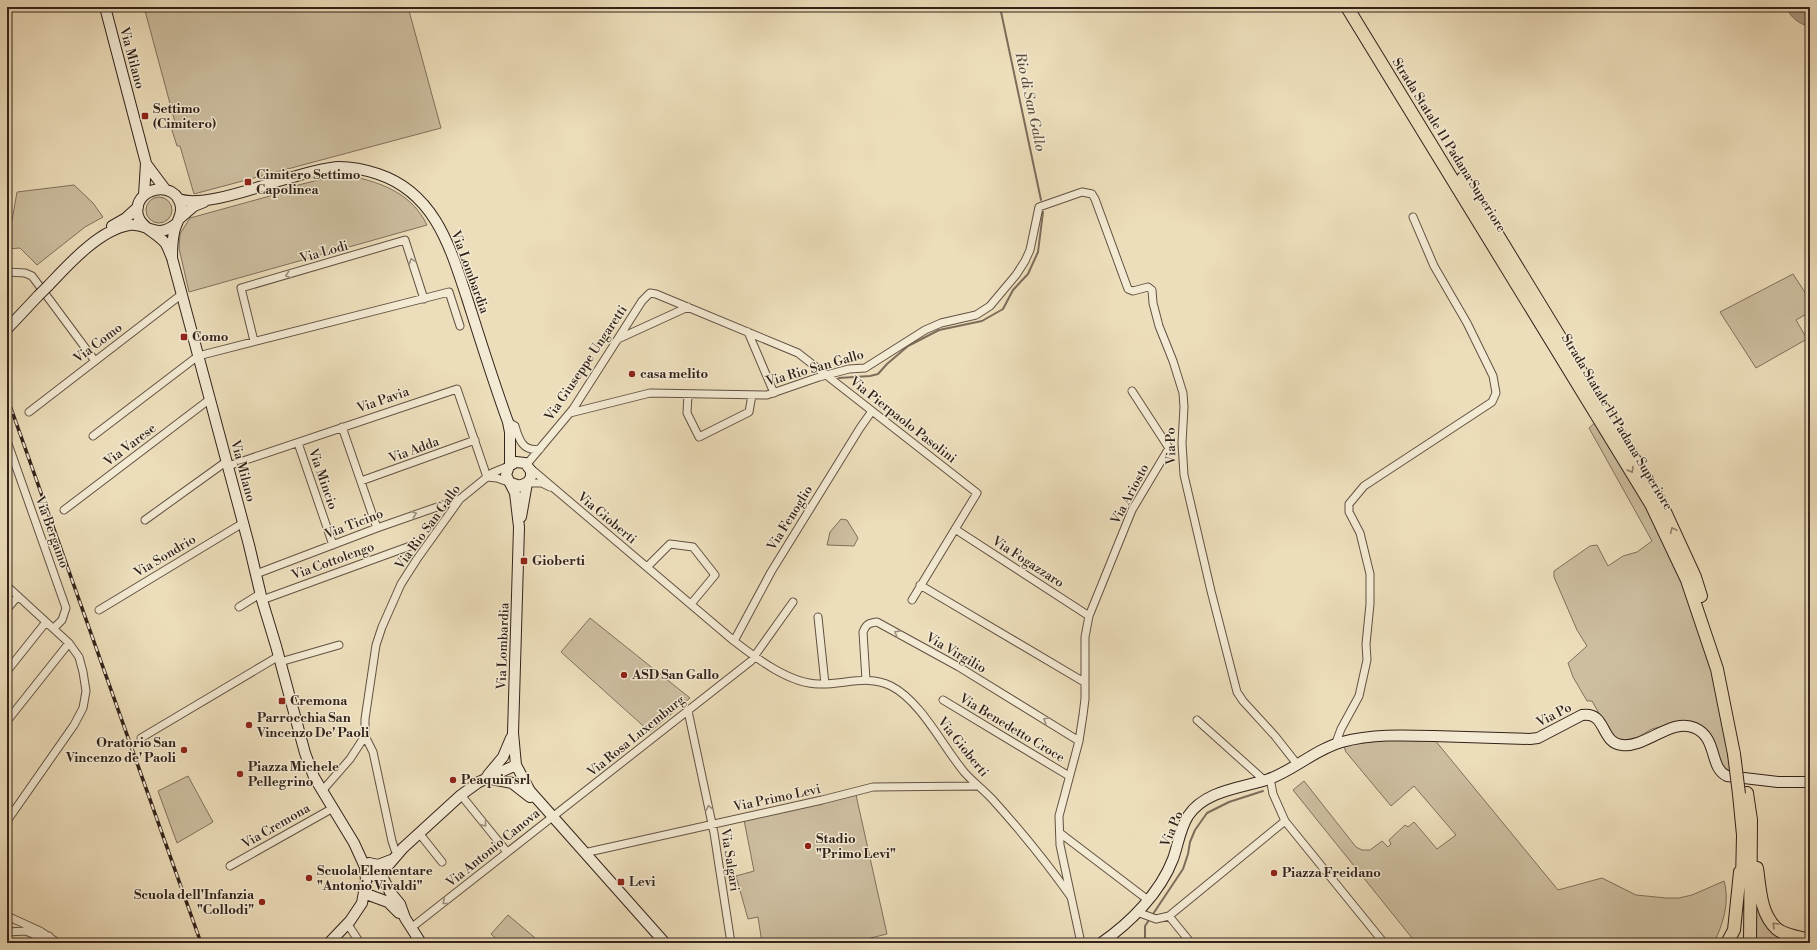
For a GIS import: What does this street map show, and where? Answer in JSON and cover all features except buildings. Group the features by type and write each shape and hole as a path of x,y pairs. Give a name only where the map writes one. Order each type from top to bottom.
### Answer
{"highway":[{"name":"Strada Statale 11 Padana Superiore","path":"1347,7 1651,504 1687,580 1718,669 1738,754"},
{"name":"Strada Statale 11 Padana Superiore","path":"1356,7 1661,502 1695,577 1724,666 1738,754 1743,793 1742,943"},
{"name":"Strada Statale 11 Padana Superiore","path":"1743,793 1751,820 1750,943"},
{"path":"1751,820 1761,900 1768,918 1778,929 1791,936 1810,940"},
{"path":"1727,943 1734,930 1743,835"}],"street":[{"name":"Via Milano","path":"105,7 146,163 144,195 138,207 138,216 143,225 166,244 172,258 243,523 261,597 280,659 305,753 322,791 354,842 400,904 405,918 421,943"},
{"name":"Via Milano","path":"146,163 165,189 174,194 178,199 181,212 173,234 172,258"},
{"name":"Via Lombardia","path":"208,200 327,168 354,168 368,171 393,180 423,202 437,222 452,256 508,422 510,432 510,465"},
{"path":"144,195 154,189 165,189"},
{"name":"Via Po","path":"1039,207 1082,192 1092,194 1128,288 1133,291 1148,287 1152,290 1153,303 1159,326 1173,361 1183,393 1184,408 1182,443 1184,475 1211,591 1237,692 1297,764"},
{"path":"178,199 184,201 208,200"},
{"path":"46,284 81,253 108,234 122,227 132,225 160,232 169,230 194,206 208,200"},
{"path":"7,320 46,284 81,245 102,230 126,218 138,207"},
{"name":"Via Rio San Gallo","path":"570,413 650,392 688,394 774,394 820,377 849,369 865,368 925,330 941,323 982,313 999,296 1025,261 1030,250 1039,207"},
{"path":"1335,745 1341,729 1359,696 1367,660 1366,644 1370,604 1370,574 1360,533 1349,512 1349,504 1364,486 1492,402 1496,393 1494,376 1467,323 1434,266 1413,217"},
{"name":"Via Lodi","path":"254,341 241,288 405,240 424,298"},
{"path":"7,272 24,273 32,276 95,361"},
{"path":"93,436 198,356 449,292 460,326"},
{"name":"Via Pierpaolo Pasolini","path":"650,293 656,294 798,353 977,492 912,600"},
{"name":"Via Giuseppe Ungaretti","path":"526,465 570,413 642,300 650,293"},
{"path":"7,329 36,294"},
{"name":"Via Como","path":"29,412 182,294"},
{"path":"618,339 688,307"},
{"path":"748,332 774,394"},
{"name":"Via Pavia","path":"145,520 227,464 298,443 457,388 487,477"},
{"name":"Via Ariosto","path":"1090,616 1132,510 1169,448 1132,391"},
{"path":"688,394 687,413 699,437 749,412 752,395"},
{"name":"Via Varese","path":"64,510 210,398"},
{"name":"Via Fenoglio","path":"734,641 771,572 872,411"},
{"path":"508,422 515,426 524,447 535,450 540,449"},
{"path":"342,427 377,528"},
{"name":"Via Lombardia","path":"510,432 514,437 516,450 526,465"},
{"name":"Via Bergamo","path":"7,440 66,608 62,620 54,628"},
{"name":"Via Adda","path":"361,482 475,440"},
{"name":"Via Mincio","path":"298,443 333,545"},
{"path":"511,483 506,475 510,465 516,462 526,465 531,477 527,483"},
{"name":"Via Rio San Gallo","path":"398,855 392,841 373,752 365,736 364,719 376,645 382,627 401,584 460,499 492,472 510,465"},
{"name":"Via Gioberti","path":"526,465 548,482 552,488 734,641 764,664 803,682 825,684 866,680 876,681 891,686 909,699 951,756 977,786 986,792 1048,864 1071,897"},
{"path":"487,477 498,478 518,486 527,483 542,483 552,488"},
{"name":"Via Lombardia","path":"511,483 515,492 519,527 513,733 516,765 525,784 548,813"},
{"name":"Via Lombardia","path":"519,527 527,483"},
{"name":"Via Ticino","path":"256,574 377,528 460,499"},
{"name":"Via Sondrio","path":"99,610 243,523"},
{"name":"Via Fogazzaro","path":"954,529 1090,616"},
{"path":"647,567 670,544 693,547 715,575 691,604"},
{"name":"Via Cottolengo","path":"261,597 413,545"},
{"path":"920,585 1084,682"},
{"path":"7,586 69,643 79,656 85,682 85,701 80,715 7,821"},
{"path":"7,609 18,596"},
{"path":"239,607 261,597"},
{"path":"754,657 793,602"},
{"path":"1081,943 1060,845 1059,816 1079,741 1085,699 1085,637 1090,616"},
{"path":"818,617 825,684"},
{"path":"7,671 46,622"},
{"name":"Via Virgilio","path":"866,680 863,632 869,623 878,622 959,667 1079,741"},
{"path":"7,721 69,643"},
{"path":"141,738 280,659 339,645"},
{"name":"Via Rosa Luxemburg","path":"548,813 578,798 754,657"},
{"name":"Via Benedetto Croce","path":"943,700 1069,776"},
{"name":"Via Salgari","path":"688,711 712,824 731,943"},
{"name":"Via Po","path":"1101,943 1137,912 1148,900 1168,871 1188,816 1208,798 1222,792 1267,779 1335,745 1358,738 1401,736 1530,739 1538,738 1582,715 1590,714 1596,716 1607,734 1614,742 1622,745 1635,744 1679,726 1693,727 1702,732 1707,739 1714,752 1717,766 1721,773 1727,776 1778,782 1810,782"},
{"path":"1197,720 1267,779 1284,821 1384,943"},
{"path":"486,778 503,757 513,733"},
{"path":"322,791 350,759 365,736"},
{"path":"348,922 360,915 376,897 383,894 382,880 398,855 419,833 461,795 486,778 516,765"},
{"path":"486,778 512,783 548,813 665,943"},
{"name":"Via Primo Levi","path":"584,853 873,787 977,786"},
{"path":"461,795 507,852"},
{"name":"Via Cremona","path":"230,866 333,808"},
{"name":"Via Antonio Canova","path":"411,928 507,852 548,813"},
{"path":"1137,912 1151,918 1169,916 1284,821"},
{"path":"419,833 442,862"},
{"path":"1060,833 1148,900"},
{"name":"Via Milano","path":"354,842 365,865 365,885 369,895 388,902 405,918"},
{"path":"369,863 378,865 398,855"},
{"path":"329,943 348,922 362,903 365,885 370,877 382,880"},
{"path":"7,916 49,936 58,943"},
{"path":"1169,916 1191,943"},
{"path":"348,922 360,943"},
{"path":"7,932 26,931 40,937 49,936"}],"shaded area":[{"path":"144,7 408,7 441,128 194,194 180,146 177,146 170,124 175,122"},
{"path":"1786,7 1810,7 1810,27 1795,20"},
{"path":"351,176 385,186 405,198 421,214 427,225 189,292 179,248 180,234 190,218 270,196 275,191 322,179"},
{"path":"74,185 93,203 103,217 85,227 37,265 20,248 7,249 17,192"},
{"path":"159,197 168,201 172,210 168,219 159,223 150,219 146,210 150,201"},
{"path":"1793,274 1810,300 1810,312 1796,320 1807,339 1756,368 1720,312"},
{"path":"1597,421 1633,482 1666,544 1693,610 1705,643 1714,677 1722,713 1732,773 1724,772 1717,751 1684,721 1652,729 1631,741 1620,740 1610,733 1592,701 1587,701 1573,677 1568,663 1587,646 1577,630 1554,577 1554,571 1590,546 1597,545 1608,566 1623,556 1637,552 1652,541 1589,428"},
{"path":"841,519 847,520 858,538 854,546 827,545 830,532"},
{"name":"ASD San Gallo","path":"590,618 690,698 650,732 561,652"},
{"path":"1434,739 1558,890 1602,878 1636,895 1679,898 1692,895 1724,881 1726,889 1725,913 1714,943 1416,943 1293,790 1304,781 1356,847 1362,850 1370,850 1382,841 1388,847 1391,844 1389,840 1405,825 1408,827 1414,822 1437,849 1456,835 1414,786 1391,806 1346,752 1344,747 1347,745 1386,740"},
{"path":"188,776 213,822 177,843 158,791"},
{"name":"Stadio \"Primo Levi\"","path":"856,795 887,934 850,943 762,943 758,917 748,919 736,876 754,871 744,820"},
{"path":"1758,906 1801,943 1754,943 1756,909"},
{"path":"508,915 541,943 501,943 491,934"}],"waterway":[{"name":"Rio di San Gallo","path":"1000,7 1041,200"},
{"path":"839,378 878,374 908,346 939,330 982,321 1003,309 1013,290 1028,274 1038,252 1043,212"},
{"path":"1145,943 1145,926 1183,869 1190,842 1195,830 1207,813 1229,802 1263,791"}],"railway":[{"path":"7,397 201,943"}],"place":[{"name":"Settimo (Cimitero)","path":"145,116"},
{"name":"Cimitero Settimo Capolinea","path":"248,182"},
{"name":"Como","path":"184,337"},
{"name":"casa melito","path":"632,374"},
{"name":"Gioberti","path":"524,561"},
{"name":"ASD San Gallo","path":"624,675"},
{"name":"Cremona","path":"282,701"},
{"name":"Parrocchia San Vincenzo De' Paoli","path":"249,725"},
{"name":"Oratorio San Vincenzo de' Paoli","path":"184,750"},
{"name":"Piazza Michele Pellegrino","path":"240,774"},
{"name":"Peaquin srl","path":"453,780"},
{"name":"Stadio \"Primo Levi\"","path":"808,846"},
{"name":"Piazza Freidano","path":"1274,873"},
{"name":"Scuola Elementare \"Antonio Vivaldi\"","path":"309,878"},
{"name":"Levi","path":"621,882"},
{"name":"Scuola dell'Infanzia \"Collodi\"","path":"262,902"}]}
